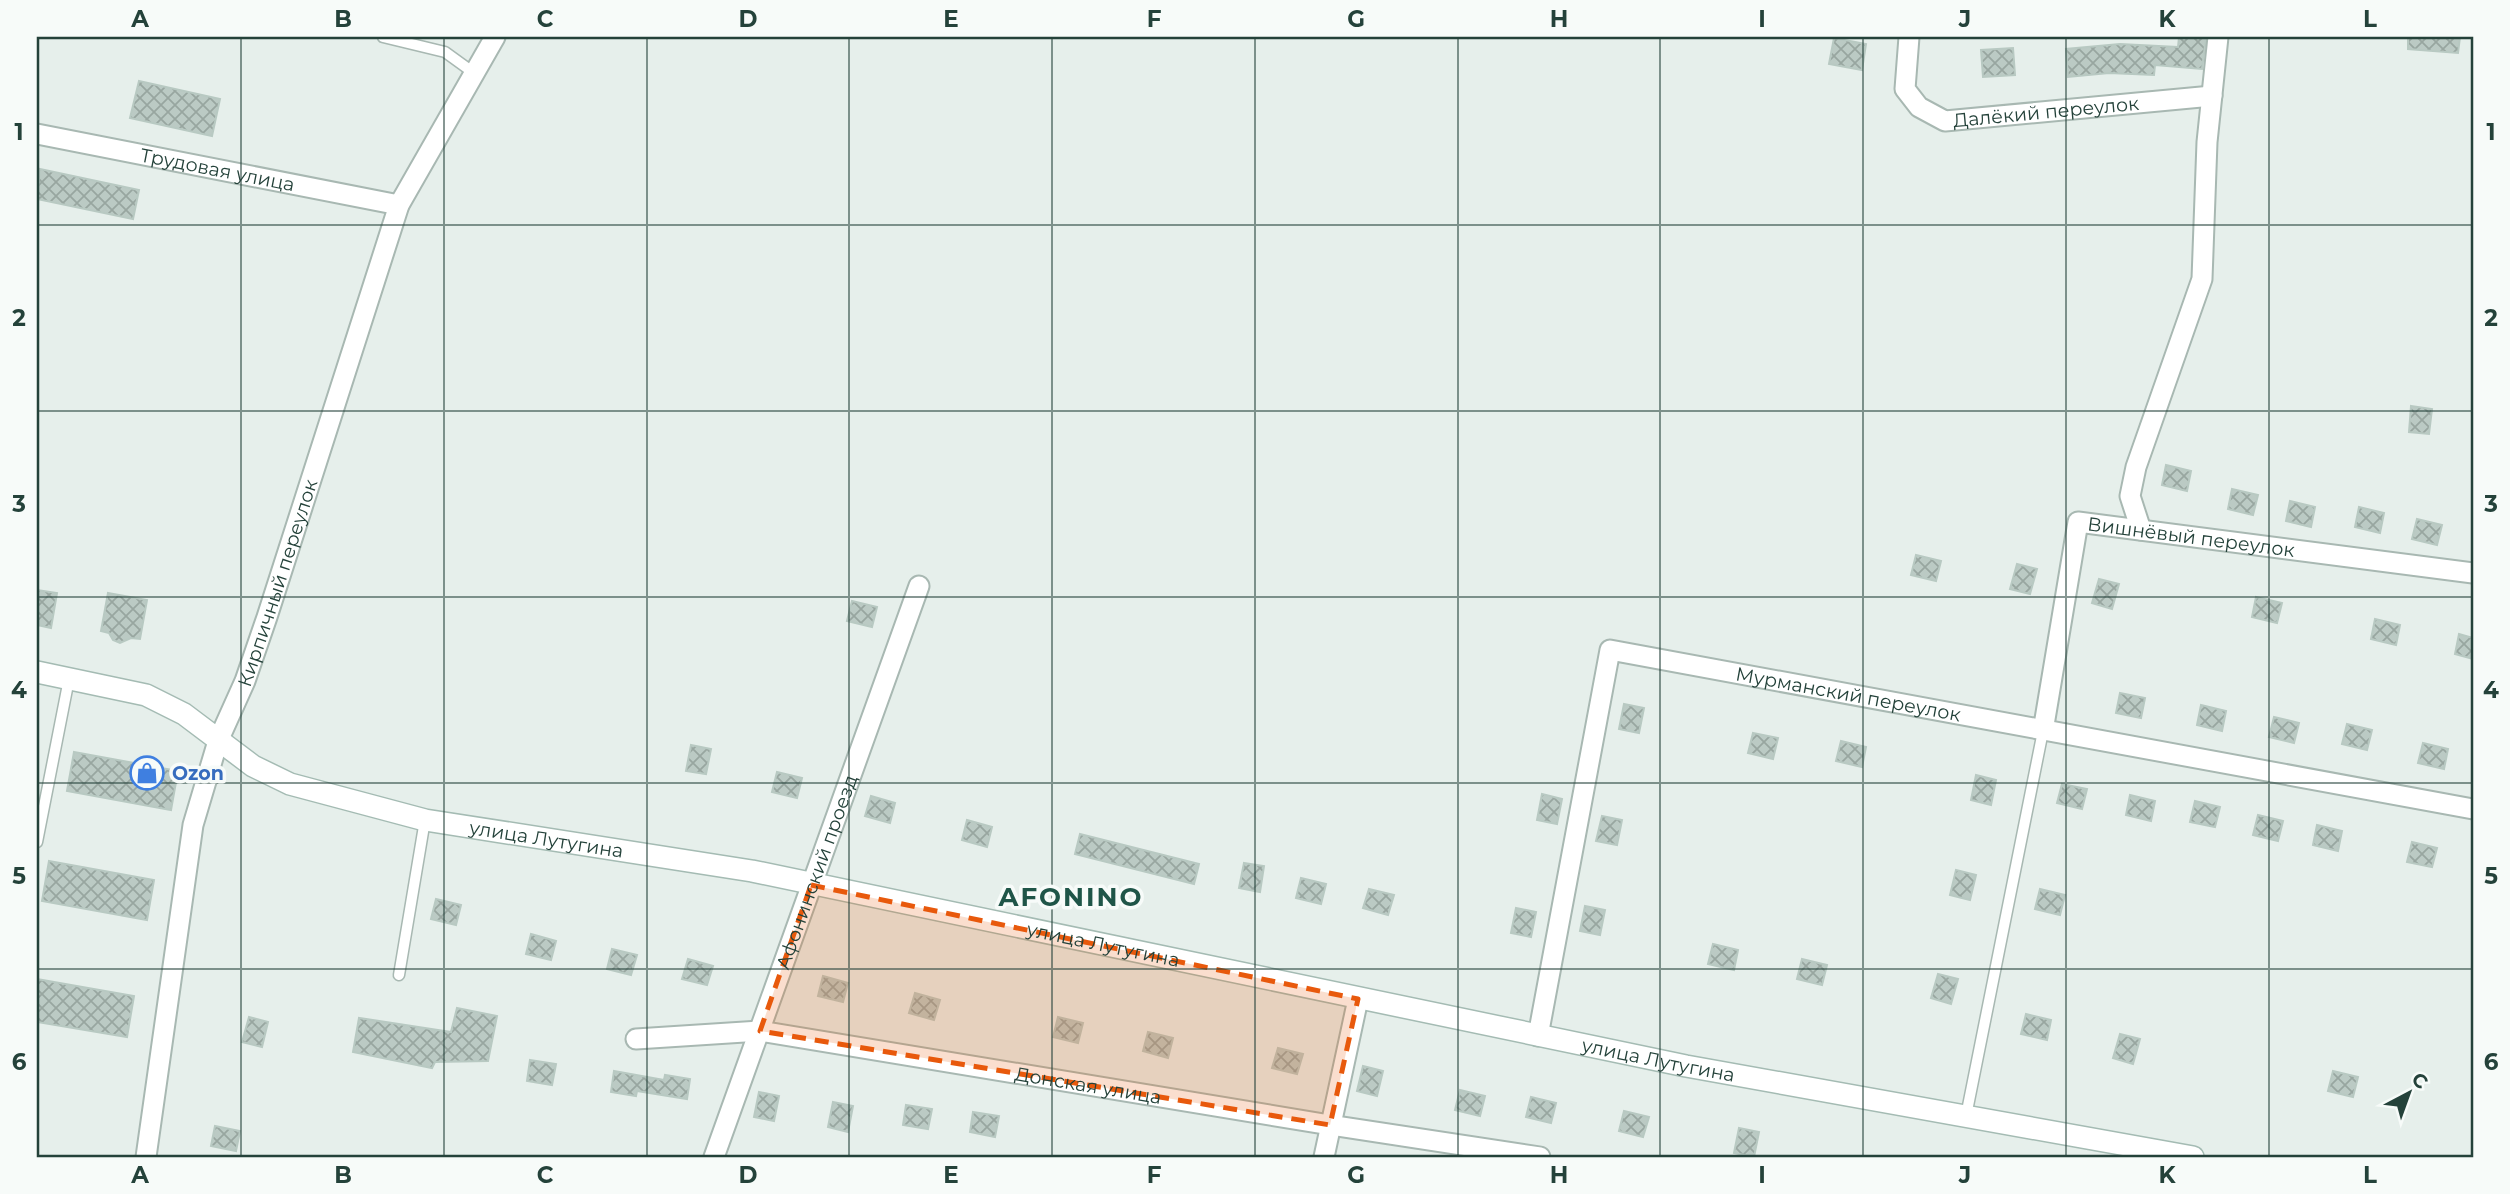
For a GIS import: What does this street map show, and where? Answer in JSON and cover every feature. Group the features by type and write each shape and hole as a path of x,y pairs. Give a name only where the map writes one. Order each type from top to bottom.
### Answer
{"main road":[{"name":"улица Лутугина","path":"37,672 146,695 184,714 253,766 290,784 425,820 752,871 1686,1066 2193,1157"}],"street":[{"name":"Кирпичный переулок","path":"146,1157 192,825 218,741 245,681 267,617 399,205 495,37"},
{"name":"Далёкий переулок","path":"1909,37 1905,89 1919,107 1945,121 2212,96"},
{"path":"2141,530 2130,496 2136,467 2202,279 2207,142 2218,37"},
{"name":"Трудовая улица","path":"37,134 399,205"},
{"name":"Вишнёвый переулок","path":"2043,731 2078,522 2473,573"},
{"name":"Афонинский проезд","path":"714,1157 919,586"},
{"name":"Мурманский переулок","path":"1538,1036 1610,650 2473,809"},
{"path":"1324,1157 1358,999"},
{"name":"Донская улица","path":"636,1040 760,1031 1540,1157"}],"lane":[{"path":"383,37 445,52 474,73"},
{"path":"37,842 69,679"},
{"path":"1966,1116 2043,731"},
{"path":"399,975 425,820"}],"highlighted area":[{"path":"811,885 1358,999 1330,1125 760,1031"}],"building":[{"path":"2179,37 2206,38 2202,69 2155,65 2154,75 2109,73 2068,77 2066,49 2120,44 2178,47"},
{"path":"2408,37 2460,37 2458,53 2408,49"},
{"path":"1834,38 1866,44 1862,70 1829,64"},
{"path":"2013,48 2015,75 1983,77 1981,50"},
{"path":"139,81 220,99 212,136 130,118"},
{"path":"40,169 139,190 133,219 37,199"},
{"path":"2411,406 2432,409 2429,434 2409,432"},
{"path":"2166,465 2191,471 2187,491 2162,485"},
{"path":"2232,489 2258,495 2253,515 2228,509"},
{"path":"2290,501 2315,507 2311,527 2286,521"},
{"path":"2359,507 2384,513 2380,533 2355,527"},
{"path":"2417,519 2442,525 2437,545 2412,539"},
{"path":"1916,555 1941,561 1936,581 1911,575"},
{"path":"2017,564 2037,569 2030,594 2010,589"},
{"path":"2099,579 2119,584 2112,609 2092,603"},
{"path":"37,590 57,593 51,628 37,625"},
{"path":"108,593 147,600 140,639 131,638 120,643 113,640 109,633 101,631"},
{"path":"2256,597 2282,603 2277,623 2252,617"},
{"path":"852,601 877,607 872,627 847,621"},
{"path":"2375,619 2400,625 2396,645 2371,639"},
{"path":"2459,634 2473,638 2473,659 2455,654"},
{"path":"2120,693 2145,698 2141,718 2116,713"},
{"path":"1624,704 1644,708 1639,733 1619,729"},
{"path":"2201,705 2226,711 2222,731 2197,725"},
{"path":"2274,717 2299,723 2294,743 2269,737"},
{"path":"2347,724 2372,730 2367,750 2342,744"},
{"path":"1753,733 1778,738 1773,759 1748,753"},
{"path":"1841,741 1866,747 1862,767 1836,761"},
{"path":"2423,743 2448,749 2444,769 2418,763"},
{"path":"691,745 711,749 706,774 686,771"},
{"path":"74,752 178,771 171,810 67,791"},
{"path":"777,772 802,778 797,798 772,792"},
{"path":"1976,775 1996,780 1991,805 1971,800"},
{"path":"2062,784 2087,789 2082,809 2057,803"},
{"path":"1542,794 1562,799 1557,824 1537,820"},
{"path":"2130,795 2155,801 2151,821 2126,815"},
{"path":"871,796 895,803 890,823 865,816"},
{"path":"2195,801 2220,807 2215,827 2190,822"},
{"path":"2258,815 2283,821 2278,841 2253,835"},
{"path":"1602,816 1622,820 1617,845 1596,841"},
{"path":"967,820 992,827 987,847 962,840"},
{"path":"2317,825 2342,831 2338,851 2313,845"},
{"path":"1080,834 1199,864 1194,884 1075,854"},
{"path":"2412,842 2437,848 2432,867 2407,862"},
{"path":"49,861 154,880 147,920 42,901"},
{"path":"1244,863 1264,866 1260,892 1239,888"},
{"path":"1956,870 1976,875 1970,900 1950,895"},
{"path":"1301,878 1326,884 1321,904 1296,898"},
{"path":"1369,889 1394,895 1388,915 1363,908"},
{"path":"2040,889 2065,895 2060,915 2035,909"},
{"path":"436,899 461,905 456,925 431,919"},
{"path":"1585,906 1605,910 1600,935 1580,931"},
{"path":"1516,908 1536,912 1531,937 1511,933"},
{"path":"531,934 556,941 551,960 526,954"},
{"path":"1713,944 1738,950 1734,970 1708,964"},
{"path":"612,949 637,955 631,975 607,969"},
{"path":"688,959 713,966 707,985 682,979"},
{"path":"1802,959 1827,965 1822,985 1797,979"},
{"path":"1938,974 1958,979 1951,1004 1931,998"},
{"path":"823,976 848,983 843,1002 818,996"},
{"path":"37,979 134,996 127,1037 37,1022"},
{"path":"915,993 940,1000 934,1020 909,1013"},
{"path":"457,1008 497,1016 488,1061 435,1062 432,1068 353,1052 359,1018 451,1032"},
{"path":"2026,1014 2051,1020 2047,1040 2021,1034"},
{"path":"249,1017 268,1022 262,1047 242,1042"},
{"path":"1058,1017 1083,1023 1078,1043 1053,1037"},
{"path":"1148,1032 1173,1038 1168,1058 1143,1051"},
{"path":"2120,1034 2140,1039 2133,1064 2113,1058"},
{"path":"1278,1048 1303,1054 1297,1074 1272,1068"},
{"path":"530,1060 556,1064 552,1085 527,1081"},
{"path":"1363,1066 1383,1071 1377,1096 1357,1091"},
{"path":"614,1071 664,1080 665,1075 690,1079 687,1099 637,1091 636,1096 611,1092"},
{"path":"2333,1071 2358,1077 2353,1097 2328,1091"},
{"path":"1460,1090 1485,1096 1480,1116 1455,1110"},
{"path":"759,1092 779,1096 774,1121 754,1117"},
{"path":"1531,1097 1556,1103 1551,1123 1526,1117"},
{"path":"833,1102 853,1106 848,1132 828,1127"},
{"path":"906,1105 932,1109 928,1129 903,1125"},
{"path":"1624,1111 1649,1117 1643,1137 1619,1131"},
{"path":"973,1112 999,1116 995,1137 970,1132"},
{"path":"215,1126 240,1131 236,1151 211,1146"},
{"path":"1739,1128 1759,1132 1754,1157 1734,1153"}],"place":[{"name":"Ozon","path":"147,773"}],"district":[{"name":"AFONINO","path":"1071,897"}]}
